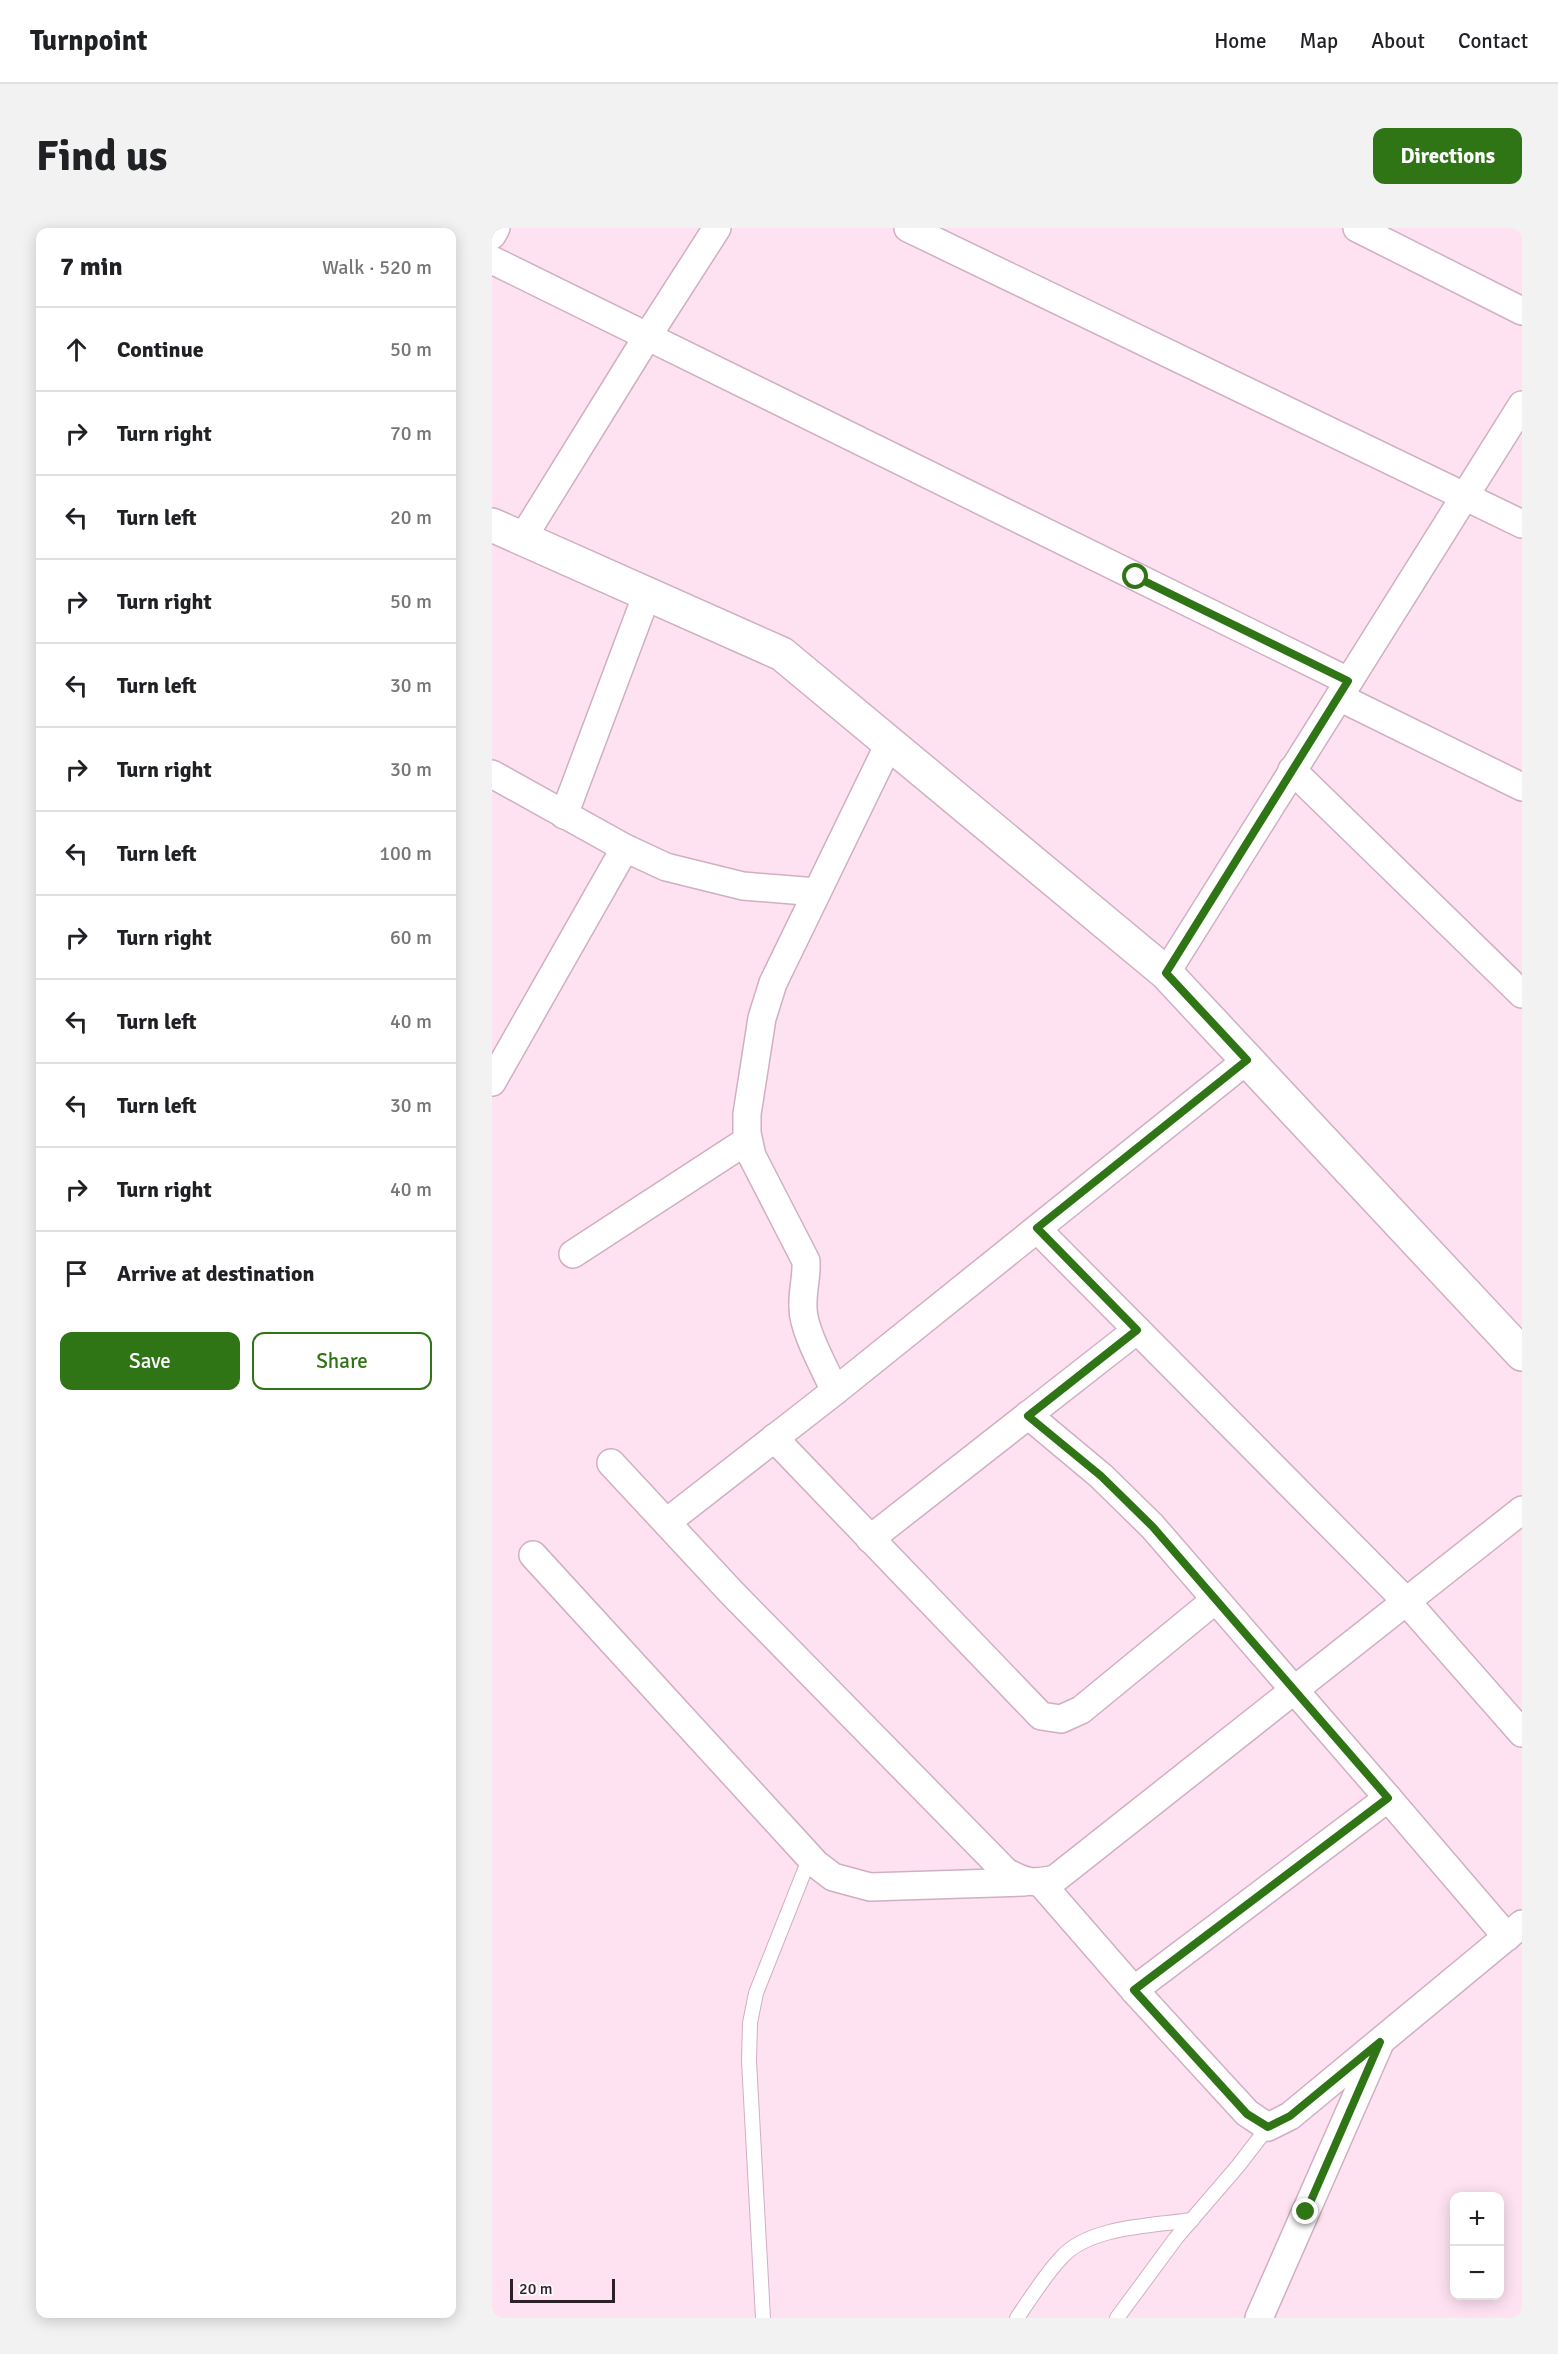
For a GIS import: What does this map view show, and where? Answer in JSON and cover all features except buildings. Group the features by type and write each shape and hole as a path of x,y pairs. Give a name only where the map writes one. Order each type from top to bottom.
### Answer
{"street":[{"path":"492,235 496,228"},
{"path":"522,539 717,228"},
{"path":"908,228 1522,524"},
{"path":"1364,229 1522,310"},
{"path":"492,260 1344,689 1522,787"},
{"path":"1166,973 1522,405"},
{"path":"492,525 782,654 1166,973 1522,1354"},
{"path":"564,815 648,594"},
{"path":"835,1391 805,1322 802,1307 807,1276 806,1261 752,1156 748,1140 747,1114 762,1018 773,983 890,744"},
{"path":"1292,770 1522,994"},
{"path":"492,774 624,848 666,867 742,886 817,892"},
{"path":"492,1082 624,848"},
{"path":"667,1522 835,1391 1247,1060"},
{"path":"573,1254 748,1140"},
{"path":"1037,1228 1406,1601 1522,1733"},
{"path":"870,1539 1137,1330"},
{"path":"611,1462 732,1593 998,1864 1006,1872 1032,1882 1247,2114 1268,2127 1290,2116 1514,1931 1388,1798 1152,1526 1121,1496 1028,1416"},
{"path":"774,1438 1041,1716 1061,1719 1081,1710 1215,1600"},
{"path":"533,1556 810,1857 833,1877 870,1887 1032,1882 1055,1880 1522,1510"},
{"path":"1134,1990 1388,1798"},
{"path":"1259,2318 1380,2042"}],"lane":[{"path":"763,2318 749,2061 750,2024 756,1993 810,1857"},
{"path":"1117,2318 1192,2220 1268,2127"},
{"path":"1017,2318 1062,2257 1079,2244 1103,2233 1192,2220"}],"route":[{"path":"1136,577 1348,681 1166,973 1247,1060 1037,1228 1137,1330 1028,1416 1101,1476 1152,1526 1388,1798 1134,1990 1247,2114 1268,2127 1290,2116 1380,2042 1306,2212"}]}
